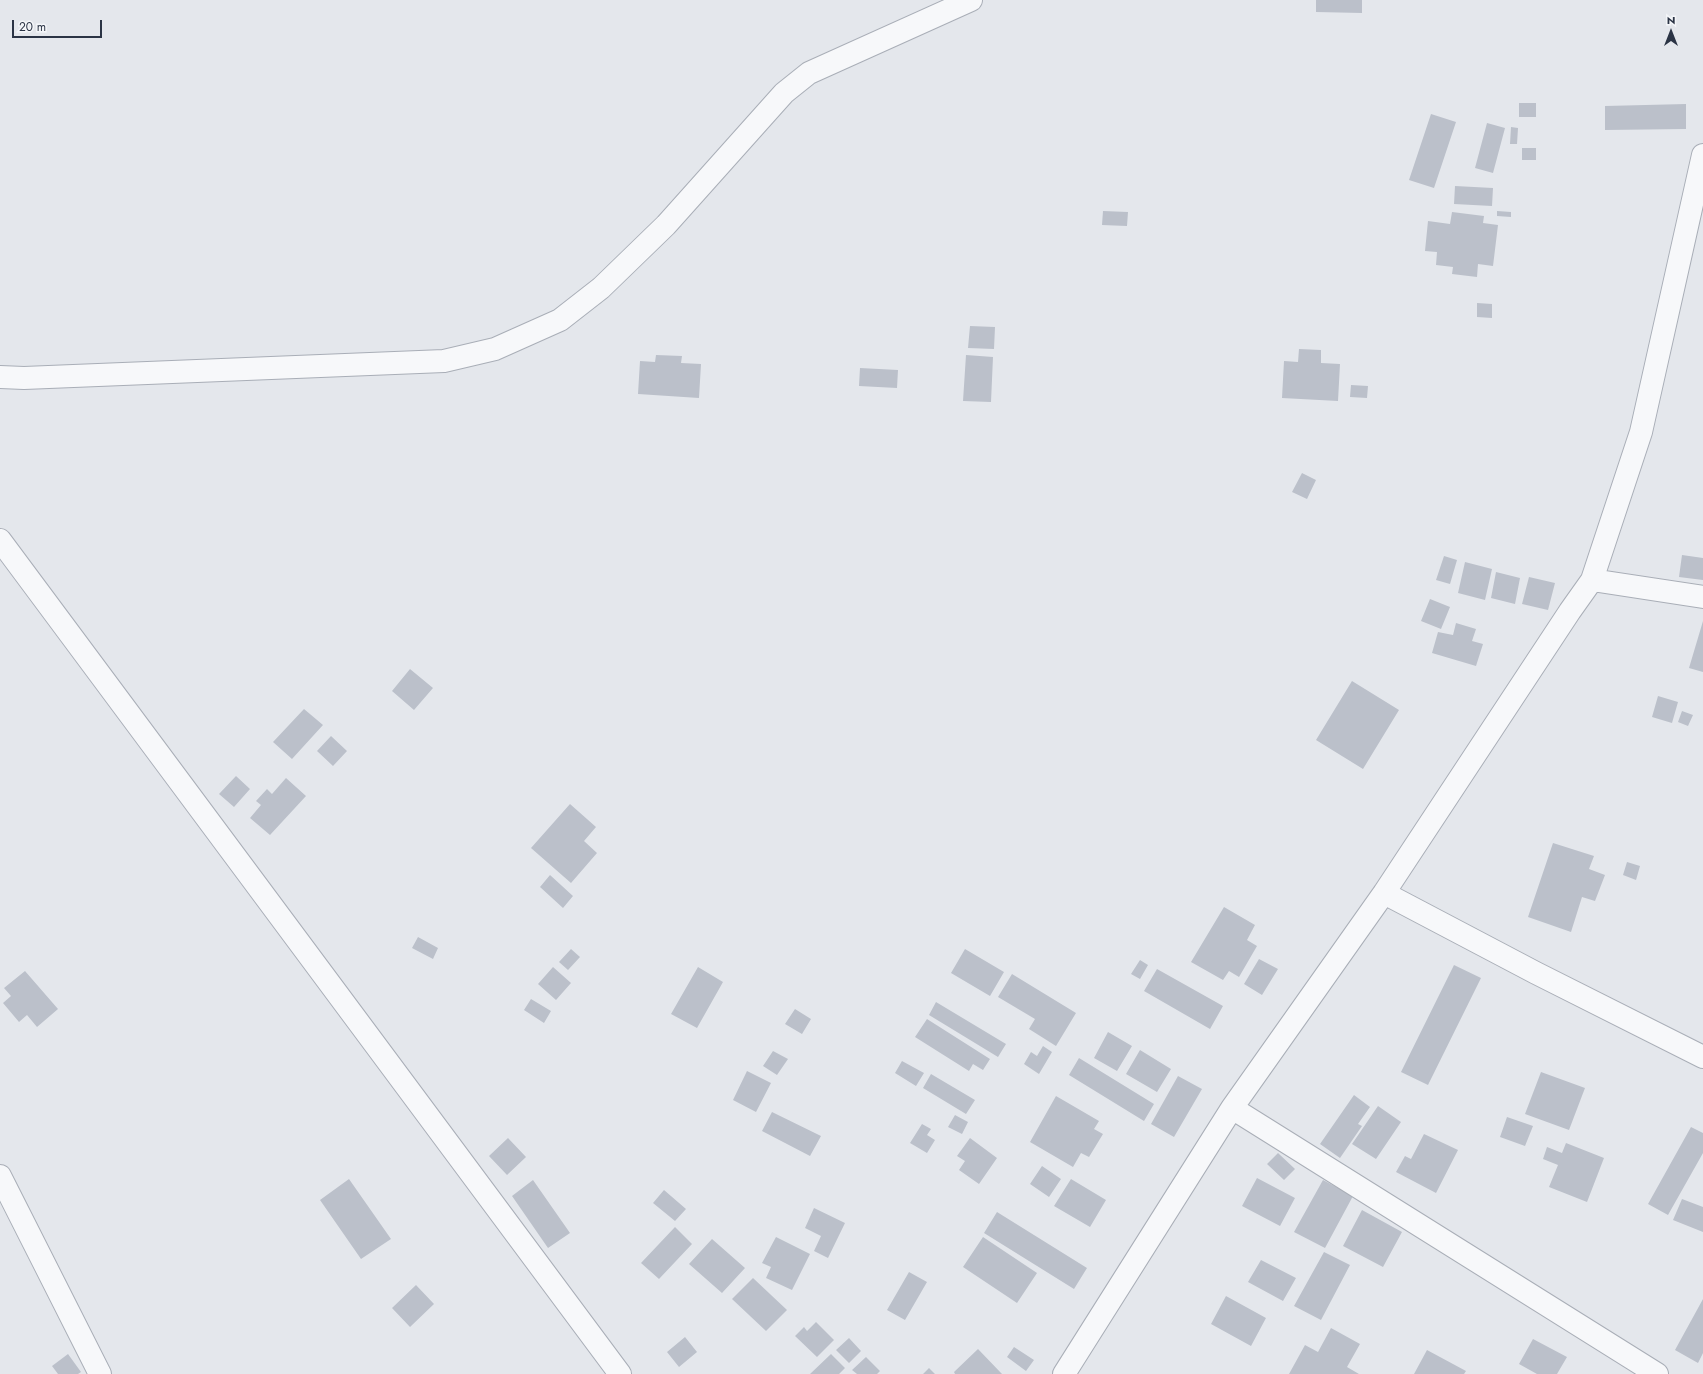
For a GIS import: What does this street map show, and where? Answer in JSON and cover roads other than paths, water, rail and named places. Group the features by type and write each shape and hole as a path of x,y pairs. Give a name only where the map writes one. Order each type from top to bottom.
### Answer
{"street":[{"path":"0,377 24,378 444,361 495,349 560,320 601,288 666,225 784,93 809,73 971,0"},
{"path":"1064,1374 1232,1108 1384,893 1592,580 1641,432 1703,155"},
{"path":"0,540 620,1374"},
{"path":"1592,580 1703,597"},
{"path":"1384,893 1536,973 1703,1057"},
{"path":"1232,1108 1657,1374"},
{"path":"0,1176 100,1374"}]}
